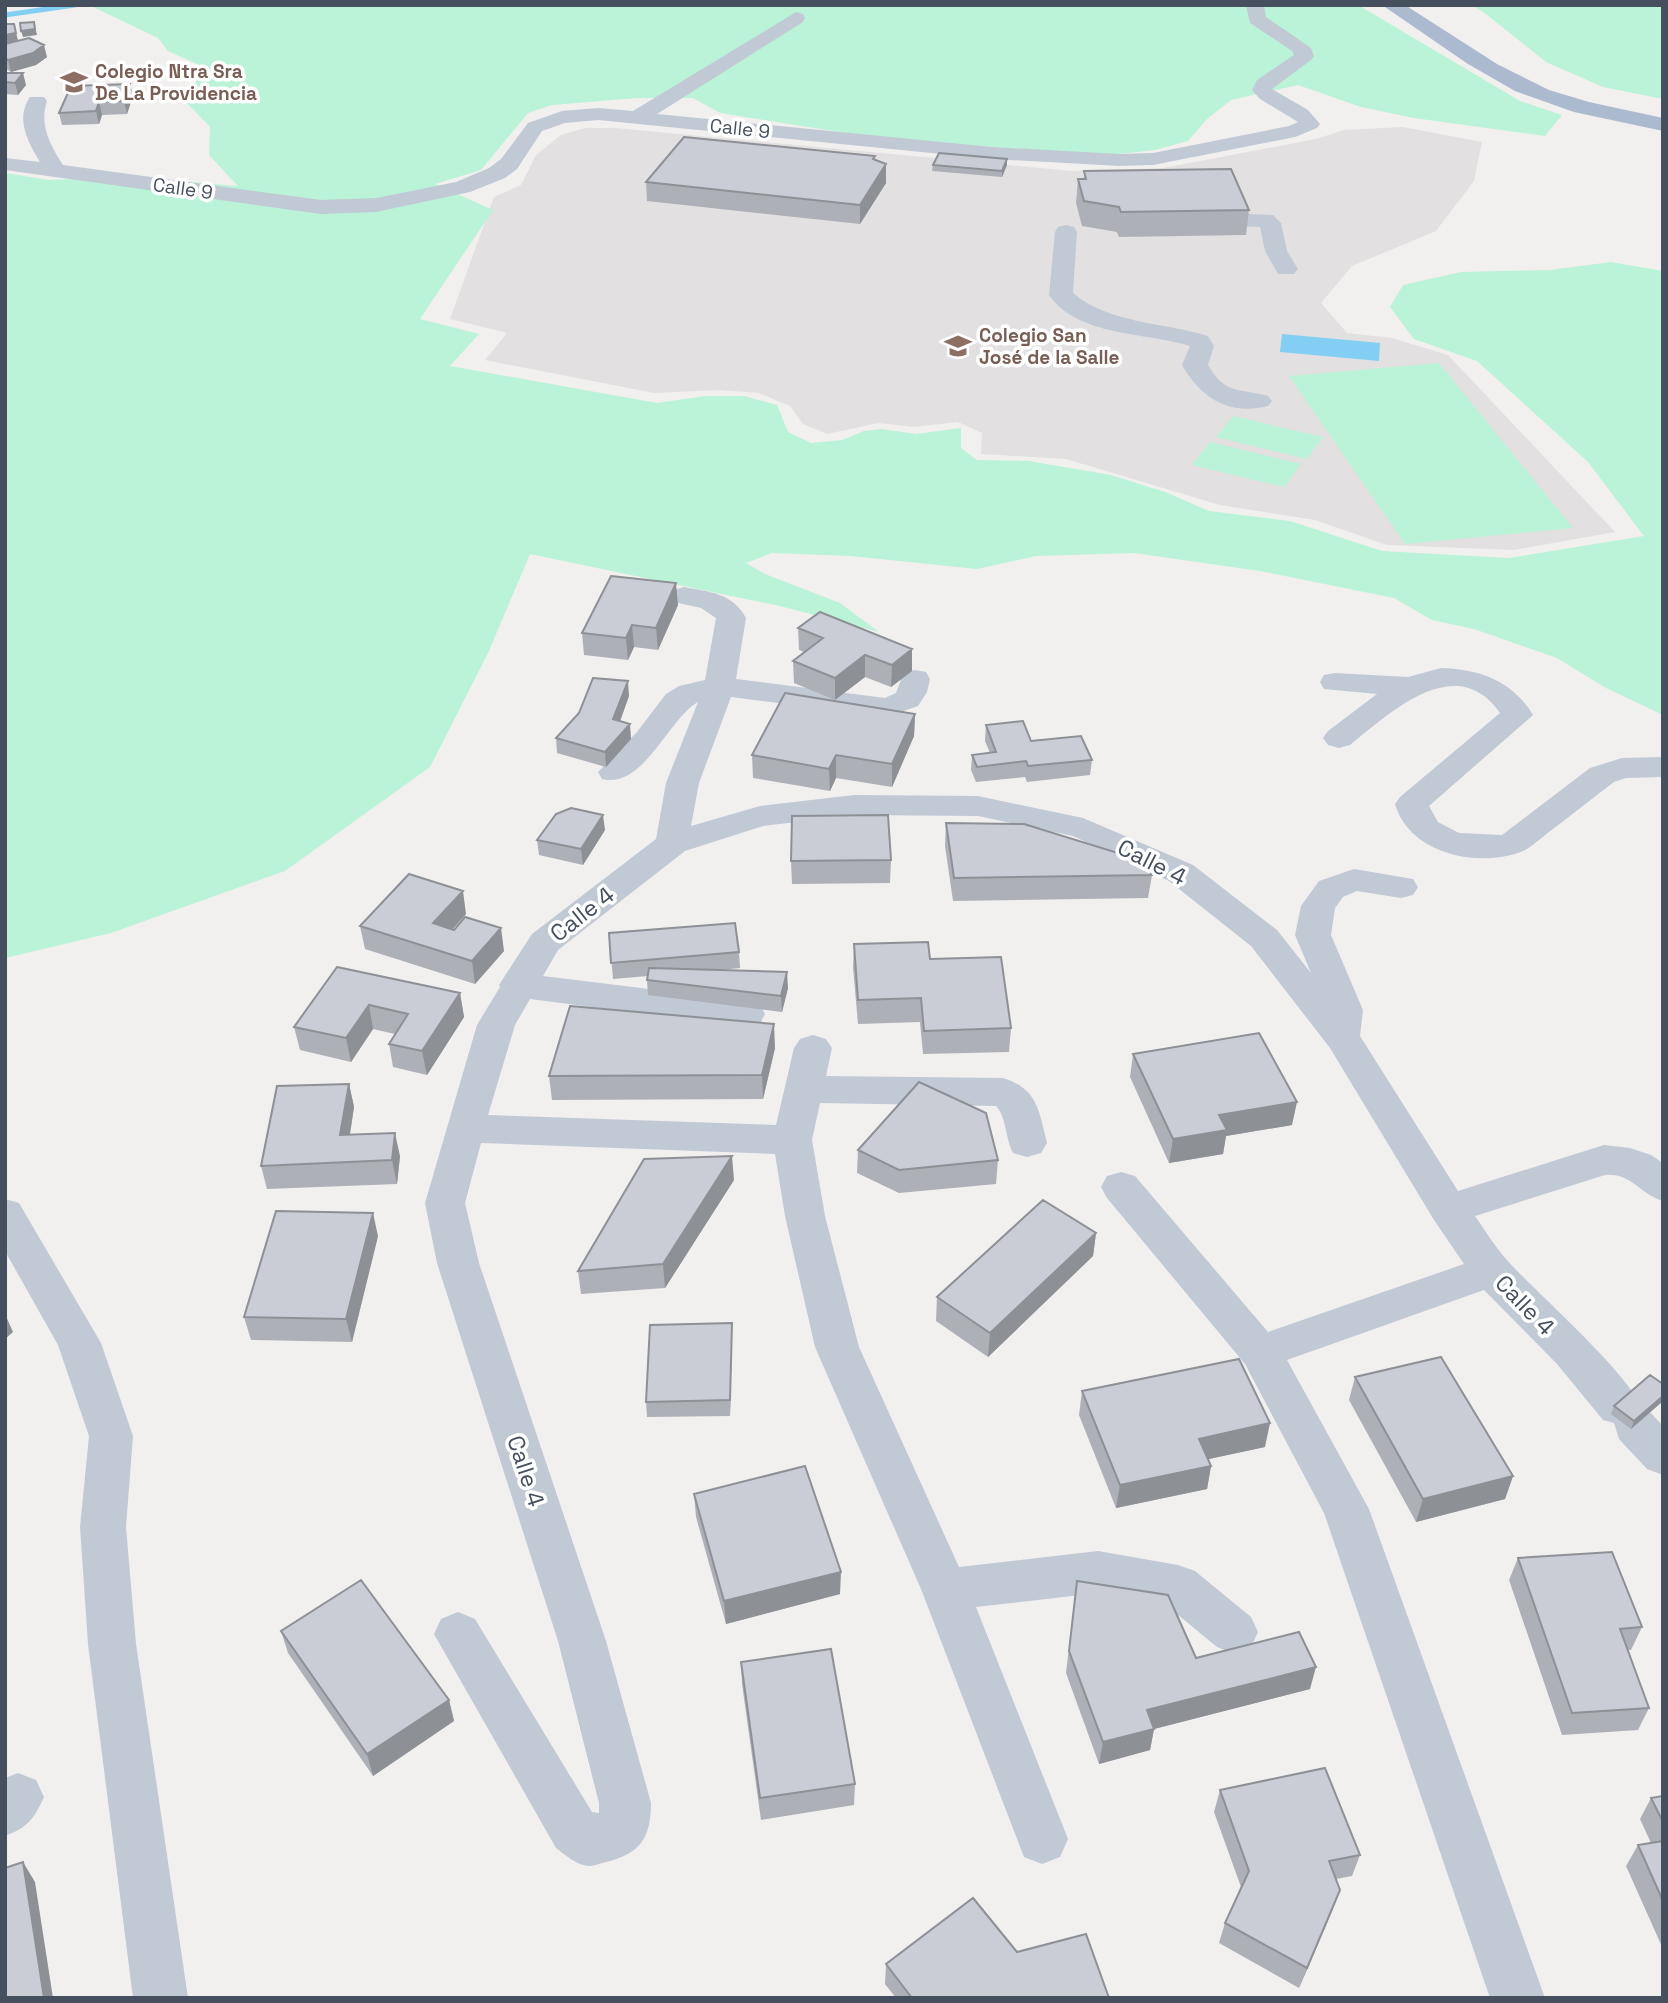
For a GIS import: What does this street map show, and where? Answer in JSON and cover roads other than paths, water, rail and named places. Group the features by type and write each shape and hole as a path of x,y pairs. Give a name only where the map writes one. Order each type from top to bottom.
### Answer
{"main road":[{"path":"1391,5 1505,78 1541,94 1593,110 1663,125"},
{"path":"1421,5 1548,83 1663,113"}],"street":[{"name":"Calle 9","path":"5,164 321,207 376,205 462,187 497,173 509,164 535,127 546,121 579,115 638,117 1053,157 1153,159 1294,131 1310,124 1306,118 1276,103 1262,90 1270,78 1290,68 1304,56 1301,48 1257,19 1255,5"},
{"path":"638,117 796,18"},
{"path":"37,101 32,122 56,171"},
{"path":"1202,197 1216,219"},
{"path":"1179,219 1259,218 1270,223 1276,251 1286,269"},
{"path":"1066,232 1061,295 1071,305 1093,316 1199,341 1202,346 1195,365 1205,385 1221,395 1259,401"},
{"path":"673,843 673,820 680,789 719,686 731,618 729,611 722,605 684,596"},
{"path":"1339,738 1407,687 1432,677 1465,677 1501,694 1517,715 1412,804 1416,818 1426,830 1451,843 1477,847 1513,843 1602,775 1622,768 1663,767"},
{"path":"614,772 648,739 677,701 690,693 719,686 887,708 908,702 915,679"},
{"path":"1335,682 1407,687"},
{"name":"Calle 4","path":"458,1634 574,1830 589,1841 614,1835 625,1823 625,1803 582,1641 455,1251 445,1203 496,1025 517,985 545,942 673,843 760,816 854,805 978,806 1083,828 1181,873 1264,937 1343,1039 1448,1209 1491,1270 1572,1352 1646,1415"},
{"path":"1343,1039 1345,1010 1313,934 1318,906 1331,889 1354,880 1401,887"},
{"path":"517,985 747,1014"},
{"path":"1027,1143 1018,1105 1013,1096 1003,1092 809,1069 792,1140 805,1216 837,1347 945,1589 1042,1839"},
{"path":"465,1128 792,1140"},
{"path":"1448,1209 1604,1160 1621,1158 1643,1168 1663,1186"},
{"path":"1121,1187 1260,1352 1346,1509 1518,1998"},
{"path":"5,1214 79,1343 111,1436 103,1527 112,1644 161,1998"},
{"path":"1260,1352 1491,1270"},
{"path":"945,1589 1098,1572 1178,1586 1234,1632"}],"water":[{"path":"1282,334 1380,343 1379,361 1280,352"}],"waterway":[{"path":"5,15 75,5"}],"place":[{"name":"Colegio Ntra Sra De La Providencia","path":"74,82"},
{"name":"Colegio San José de la Salle","path":"958,346"}]}
